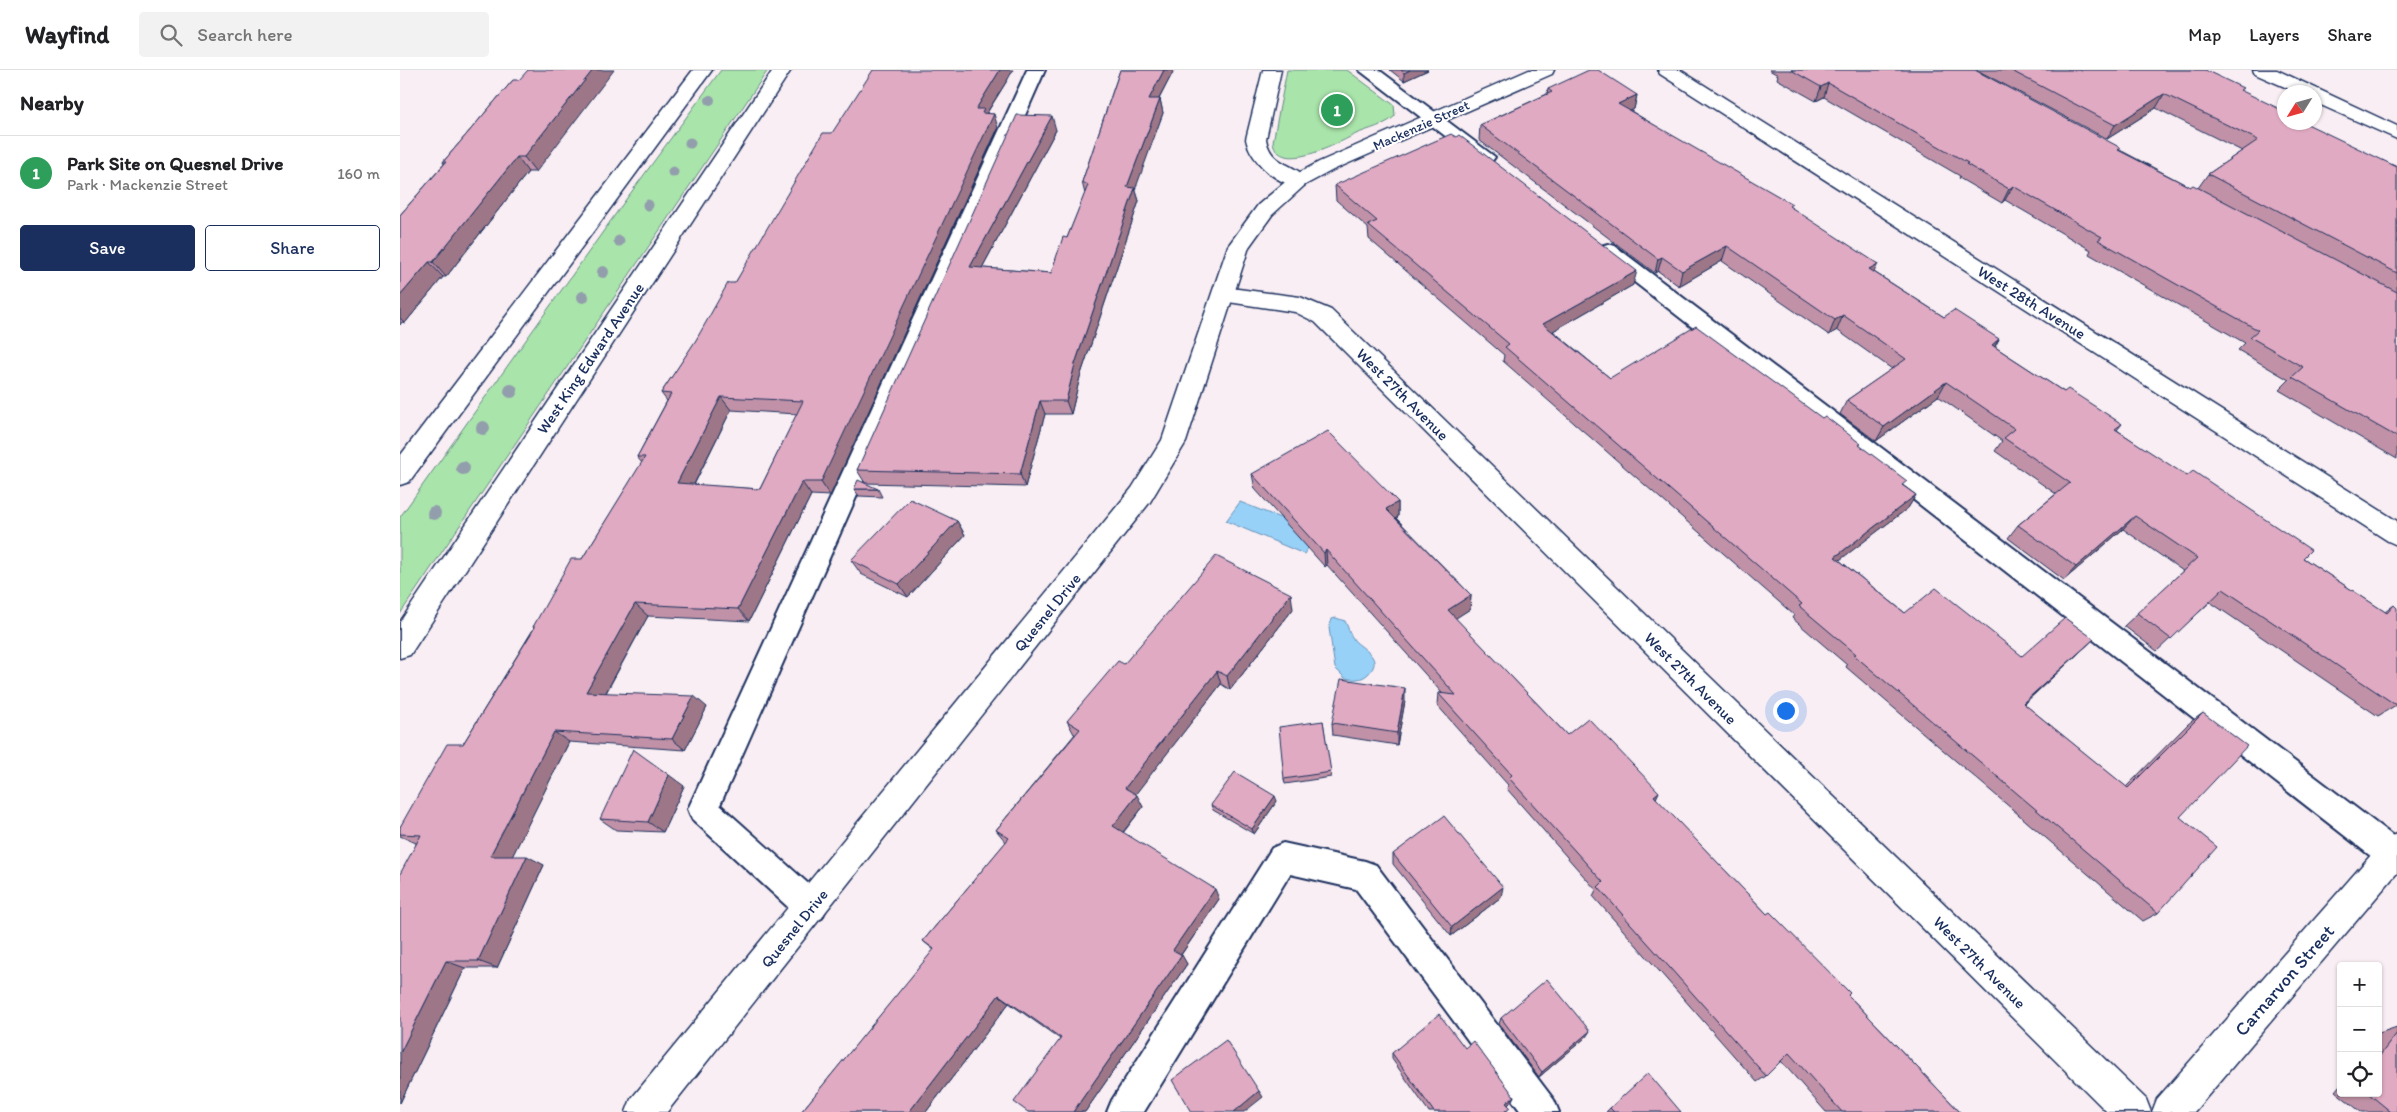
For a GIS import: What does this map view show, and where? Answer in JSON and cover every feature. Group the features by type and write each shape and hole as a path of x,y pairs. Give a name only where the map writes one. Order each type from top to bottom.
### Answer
{"street":[{"path":"400,475 703,70"},
{"name":"West King Edward Avenue","path":"400,646 782,70"},
{"path":"1272,70 1256,139 1256,150 1264,159 1298,181"},
{"name":"Mackenzie Street","path":"1298,181 1326,166 1545,70"},
{"name":"West 28th Avenue","path":"1667,70 2397,534"},
{"path":"2262,70 2295,85"},
{"path":"2322,99 2397,133"},
{"name":"Quesnel Drive","path":"644,1112 812,907 1141,495 1174,442 1239,246 1265,210 1298,181"},
{"name":"West 27th Avenue","path":"1223,295 1300,305 1323,316 2133,1112"},
{"name":"Carnarvon Street","path":"2170,1112 2395,854"}],"lane":[{"path":"812,907 703,809 1036,70"},
{"path":"1368,70 1506,173"},
{"path":"1593,240 2395,854"},
{"path":"1124,1112 1283,858 1365,876 1542,1112"}],"green space":[{"path":"721,70 768,70 400,614 400,517 627,198"},
{"path":"1287,70 1347,70 1394,105 1395,116 1382,124 1311,154 1298,157 1286,156 1278,152 1273,142"}],"water":[{"path":"1240,502 1318,533 1304,554 1226,521"},
{"path":"1336,618 1345,621 1354,640 1373,659 1373,668 1363,677 1355,679 1345,678 1335,668 1329,628 1332,619"}],"building":[{"path":"528,70 593,70 524,157 517,157 433,262 429,262 400,296 400,215 513,80 519,80"},
{"path":"873,70 1000,70 976,109 984,109 982,113 994,114 821,482 802,482 738,609 635,604 586,692 694,696 672,739 554,732 490,856 527,856 478,961 446,961 400,1053 400,874 421,835 400,834 400,827 447,744 463,744 535,627 533,627 571,559 582,559 645,457 637,457 671,394 661,393 696,340 728,283 735,283 823,133 832,133","holes":["721,397 803,401 760,489 677,483"]},
{"path":"1120,70 1164,70 1149,99 1160,99 1127,187 1135,188 1075,364 1066,401 1040,401 1020,474 857,470 1017,115 1052,116 970,267 1051,273 1063,237 1067,238 1088,185 1082,182"},
{"path":"1589,70 1598,70 1637,95 1618,104 1792,204 1789,206 1878,264 1869,269 1944,317 1954,310 1999,339 1992,345 2064,392 2068,389 2122,424 2115,429 2187,476 2193,471 2311,550 2303,558 2387,613 2394,605 2397,608 2397,704 2223,589 2171,639 2137,613 2197,558 2135,516 2076,567 2018,525 2070,483 2004,438 2015,429 1946,382 1884,427 1847,400 1906,359 1843,315 1835,320 1727,246 1682,271 1662,257 1658,259 1480,125 1552,92 1548,89"},
{"path":"1791,70 1975,70 2121,148 2118,150 2190,187 2193,185 2397,292 2397,437 2292,377 2303,367 2250,337 2258,330 2098,240 2102,237 2013,186 2009,189 1966,164 1968,163 1828,83 1821,87"},
{"path":"2010,70 2205,70 2243,88 2240,90 2277,108 2277,130 2320,130 2397,167 2397,273 2208,174 2258,140 2164,94 2115,125"},
{"path":"1451,134 1456,137 1459,135 1637,271 1543,324 1610,378 1696,326 1822,418 1825,416 1861,444 1859,445 1907,481 1902,485 1916,495 1835,557 1905,613 1936,588 2022,656 2065,618 2094,639 2023,703 2128,788 2203,713 2247,746 2180,817 2217,847 2158,913 1854,655 1856,654 1799,606 1802,604 1505,347 1509,344 1368,225 1377,221 1335,185"},
{"path":"1328,431 1398,502 1386,509 1471,595 1448,610 1567,735 1588,718 1659,792 1654,796 1767,914 1770,912 1850,993 1848,995 1960,1112 1842,1112 1789,1053 1766,1076 1598,887 1603,882 1509,778 1512,775 1438,693 1456,695 1326,550 1324,553 1252,474"},
{"path":"858,480 878,489 854,489"},
{"path":"910,499 957,521 899,584 851,560"},
{"path":"1216,556 1291,594 1227,676 1217,671 1125,788 1137,795 1113,826 1215,889 1173,950 1182,955 1073,1112 1028,1112 1014,1102 1061,1038 999,995 909,1112 801,1112 934,949 923,941 1009,838 996,830 1080,729 1067,721 1118,661 1124,664"},
{"path":"1341,679 1405,688 1397,733 1332,723"},
{"path":"1323,721 1331,772 1284,779 1279,727"},
{"path":"633,749 669,775 648,822 600,819"},
{"path":"1235,772 1275,796 1252,829 1211,805"},
{"path":"1444,816 1503,887 1452,927 1393,854"},
{"path":"1547,979 1590,1031 1542,1072 1501,1018"},
{"path":"1439,1014 1465,1048 1473,1041 1514,1096 1506,1103 1510,1107 1504,1112 1434,1112 1392,1053"},
{"path":"2397,1033 2397,1112 2391,1112 2373,1097 2382,1097 2382,1053"},
{"path":"1226,1040 1259,1091 1234,1112 1191,1112 1172,1080"},
{"path":"1648,1073 1681,1112 1614,1112 1610,1108"}],"place":[{"name":"Park Site on Quesnel Drive","path":"1337,110"}]}
